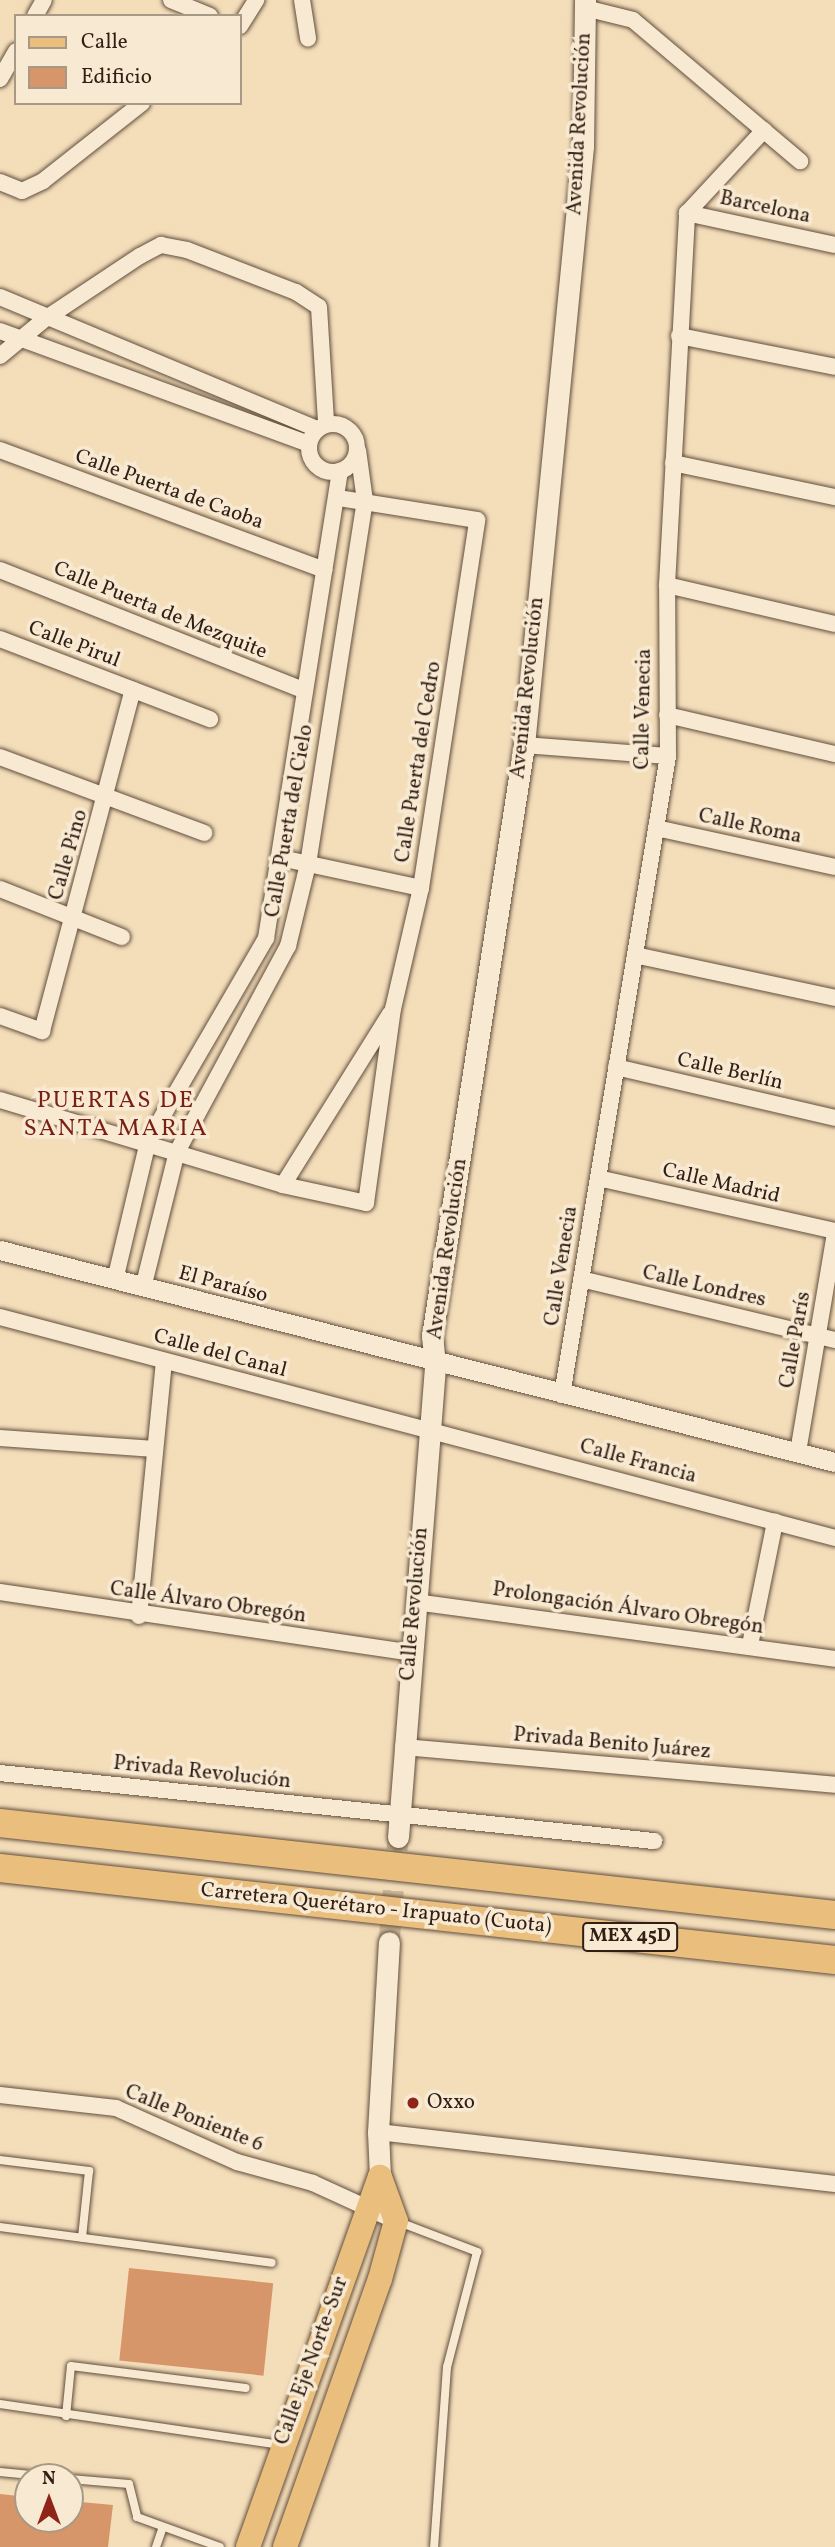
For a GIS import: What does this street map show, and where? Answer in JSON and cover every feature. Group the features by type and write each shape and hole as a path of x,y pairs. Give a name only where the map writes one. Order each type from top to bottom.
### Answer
{"highway":[{"name":"Carretera Querétaro - Irapuato (Cuota)","path":"0,1823 835,1915"},
{"name":"Carretera Querétaro - Irapuato (Cuota)","path":"0,1868 835,1960"}],"main road":[{"name":"Avenida Revolución","path":"435,1367 432,1336 524,745 583,146 585,4"},
{"name":"Calle Revolución","path":"398,1837 403,1746 435,1367"},
{"name":"Calle Eje Norte-Sur","path":"285,2547 380,2280 396,2221 380,2177 378,2132 389,1942"},
{"name":"Calle Eje Norte-Sur","path":"248,2547 281,2445 365,2210 380,2177"}],"street":[{"path":"171,0 205,14"},
{"path":"242,23 256,0"},
{"path":"302,0 308,40"},
{"path":"585,4 633,20 800,161"},
{"path":"0,79 14,54"},
{"path":"0,182 22,191 43,181 139,105"},
{"path":"687,213 764,130"},
{"name":"Barcelona","path":"687,213 835,245"},
{"name":"Calle Venecia","path":"562,1395 668,756 667,585 687,213"},
{"path":"0,356 46,319 161,246 187,250 296,292 319,307 321,426 309,444"},
{"path":"0,297 46,319 321,426 349,429 358,450 352,463 340,471 318,467 309,444 0,331"},
{"path":"679,336 835,367"},
{"name":"Calle Puerta de Caoba","path":"0,450 324,570"},
{"name":"Calle Puerta del Cielo","path":"143,1288 177,1152 288,946 308,864 365,501 358,450"},
{"path":"673,463 835,497"},
{"name":"Calle Puerta del Cielo","path":"115,1280 148,1141 266,938 281,858 340,471"},
{"path":"338,498 365,501"},
{"name":"Calle Puerta del Cedro","path":"365,501 477,520 421,888 393,1009 366,1203 284,1185 393,1009"},
{"name":"Calle Puerta de Mezquite","path":"0,570 305,691"},
{"path":"667,585 835,624"},
{"name":"Calle Pirul","path":"0,639 210,719"},
{"name":"Calle Pino","path":"0,1016 42,1031 107,799 133,690"},
{"path":"667,715 835,754"},
{"path":"524,745 668,756"},
{"path":"0,757 204,833"},
{"name":"Calle Roma","path":"656,828 835,867"},
{"path":"281,858 421,888"},
{"path":"0,889 122,937"},
{"path":"635,955 835,998"},
{"name":"Calle Berlín","path":"616,1067 835,1118"},
{"path":"0,1100 148,1141 284,1185"},
{"name":"Calle Madrid","path":"598,1178 835,1232"},
{"name":"Calle París","path":"798,1452 835,1232"},
{"name":"El Paraíso","path":"0,1250 435,1367"},
{"name":"Calle Londres","path":"581,1279 835,1340"},
{"name":"Calle del Canal","path":"0,1317 164,1361 430,1425"},
{"path":"139,1616 164,1361"},
{"path":"435,1367 562,1395 835,1462"},
{"name":"Calle Francia","path":"430,1425 835,1538"},
{"path":"0,1438 155,1449"},
{"path":"750,1645 775,1522"},
{"name":"Calle Álvaro Obregón","path":"0,1592 139,1616 411,1653"},
{"name":"Prolongación Álvaro Obregón","path":"415,1602 750,1645 835,1659"},
{"name":"Privada Benito Juárez","path":"403,1746 835,1785"},
{"name":"Privada Revolución","path":"0,1773 654,1841"},
{"name":"Calle Poniente 6","path":"0,2095 116,2108 237,2162 313,2183 365,2210 396,2221"},
{"path":"378,2132 835,2184"}],"lane":[{"path":"0,2160 89,2171 82,2238"},
{"path":"396,2221 477,2252 447,2367 434,2547"},
{"path":"0,2227 272,2263"},
{"path":"66,2416 71,2366 246,2388"},
{"path":"0,2404 66,2416 281,2445"},
{"path":"84,2480 129,2484 137,2517 220,2547"},
{"path":"156,2547 163,2527"}],"building":[{"path":"129,2268 273,2283 263,2376 119,2360"},
{"path":"0,2494 14,2496 14,2533 84,2533 84,2502 113,2505 108,2547 0,2547"}],"tunnel":[{"path":"389,1942 398,1837"}],"place":[{"name":"Oxxo","path":"413,2103"}],"district":[{"name":"PUERTAS DE SANTA MARIA","path":"116,1116"}]}
